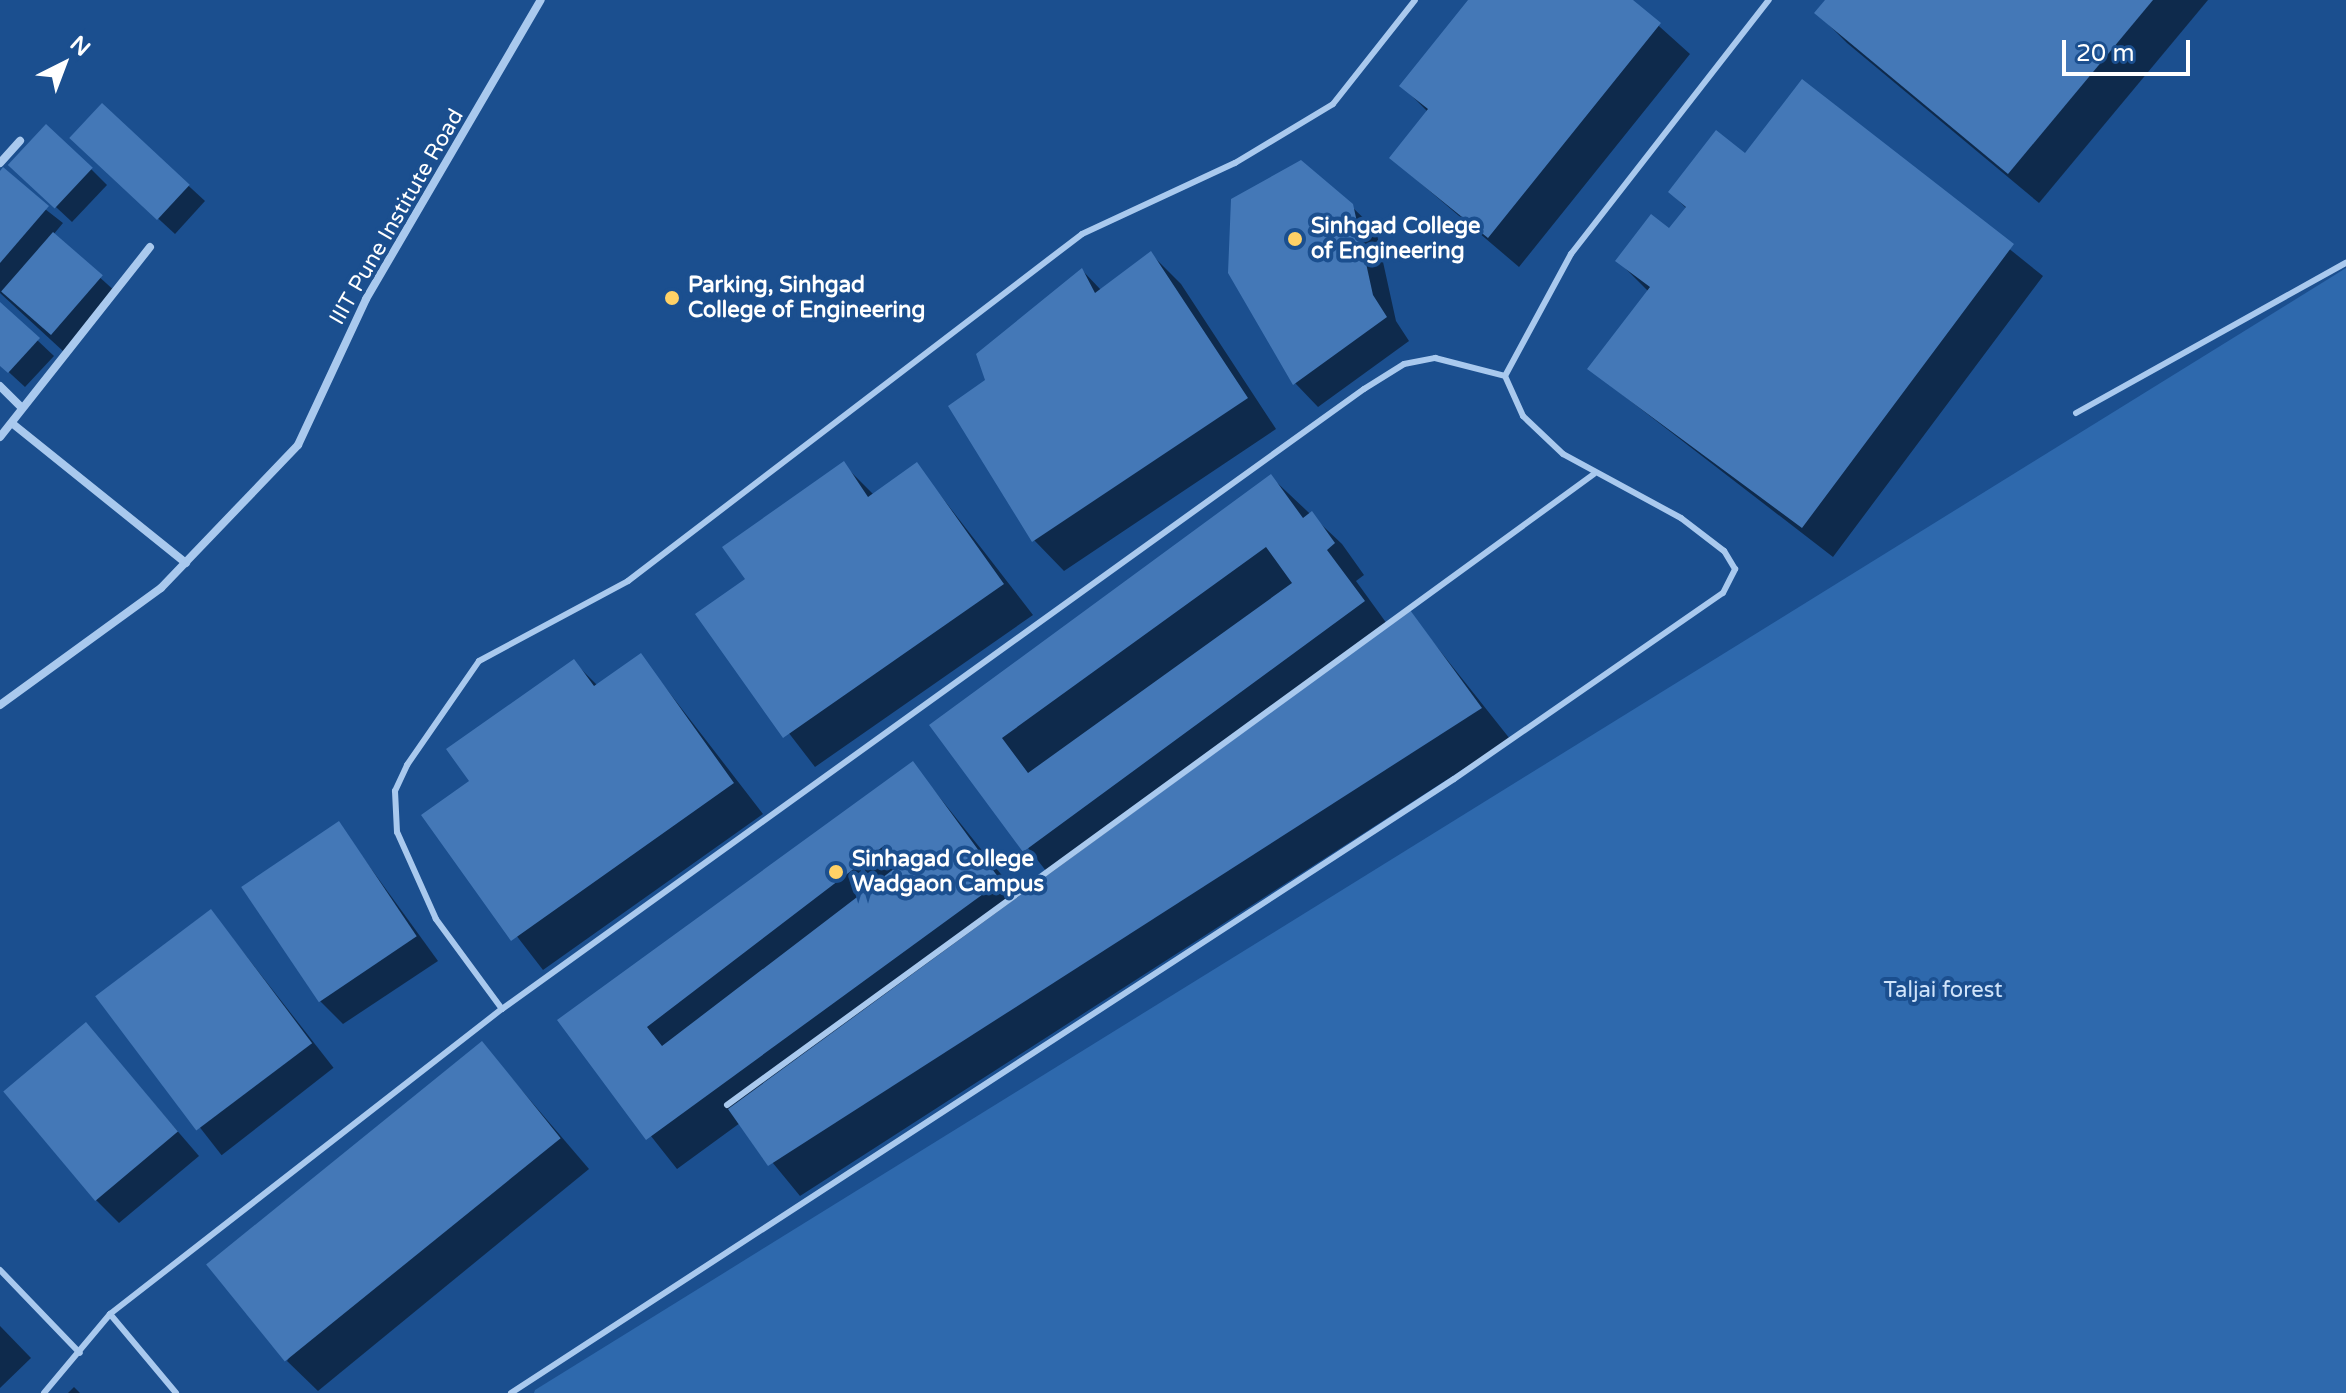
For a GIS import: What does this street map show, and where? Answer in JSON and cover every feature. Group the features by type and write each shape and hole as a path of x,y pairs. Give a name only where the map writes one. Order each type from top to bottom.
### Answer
{"street":[{"name":"IIIT Pune Institute Road","path":"0,705 186,563 298,445 366,299 541,0"},
{"path":"0,163 20,141"},
{"path":"0,437 150,247"},
{"path":"0,386 22,408"},
{"path":"13,424 186,563"}],"lane":[{"path":"502,1009 436,919 397,832 395,791 407,765 479,661 628,581 1082,234 1235,163 1333,104 1415,0"},
{"path":"1505,376 1571,254 1769,0"},
{"path":"2076,413 2346,263"},
{"path":"44,1393 110,1314 502,1009 1377,380 1404,364 1435,358 1505,376 1531,425 1594,474 1706,534 1734,563 1729,588 1454,779 511,1393"},
{"path":"727,1105 1594,474"},
{"path":"0,1270 80,1353"},
{"path":"110,1314 176,1393"}],"green space":[{"name":"Taljai forest","path":"2346,268 2346,1393 534,1393 535,1390"}],"building":[{"path":"1468,0 1633,0 1661,23 1488,238 1389,158 1428,109 1399,86"},
{"path":"1825,0 2153,0 2008,174 1814,13"},
{"path":"1802,79 2014,244 1802,528 1587,369 1650,287 1615,261 1651,214 1669,228 1686,207 1668,192 1716,130 1745,153"},
{"path":"102,103 190,185 157,220 69,138"},
{"path":"46,124 93,168 55,209 8,165"},
{"name":"Sinhgad College of Engineering","path":"1301,160 1353,204 1373,295 1387,317 1293,385 1228,273 1231,199"},
{"path":"3,167 49,206 0,263 0,171"},
{"path":"53,232 103,275 51,335 1,292"},
{"path":"1151,251 1248,398 1032,542 948,406 985,380 976,354 1082,268 1095,293"},
{"path":"0,302 40,338 8,373 0,366"},
{"path":"844,461 868,497 917,462 1004,584 783,738 695,614 745,579 722,547"},
{"path":"1271,474 1303,518 1312,511 1335,543 1327,550 1365,601 1023,852 929,725","holes":["1266,547 1292,583 1028,773 1002,738"]},
{"path":"1410,610 1482,708 768,1166 728,1109"},
{"path":"641,653 734,783 511,941 421,815 469,781 446,749 574,659 594,686"},
{"path":"913,761 1001,881 646,1140 557,1020","holes":["885,845 899,865 662,1046 647,1027"]},
{"path":"339,821 417,936 319,1002 241,887"},
{"path":"211,909 312,1043 196,1130 95,996"},
{"path":"86,1022 178,1132 95,1201 3,1091"},
{"path":"482,1041 561,1138 285,1362 206,1264"}],"place":[{"name":"Sinhgad College of Engineering","path":"1295,239"},
{"name":"Parking, Sinhgad College of Engineering","path":"672,298"},
{"name":"Sinhagad College Wadgaon Campus","path":"836,872"}]}
